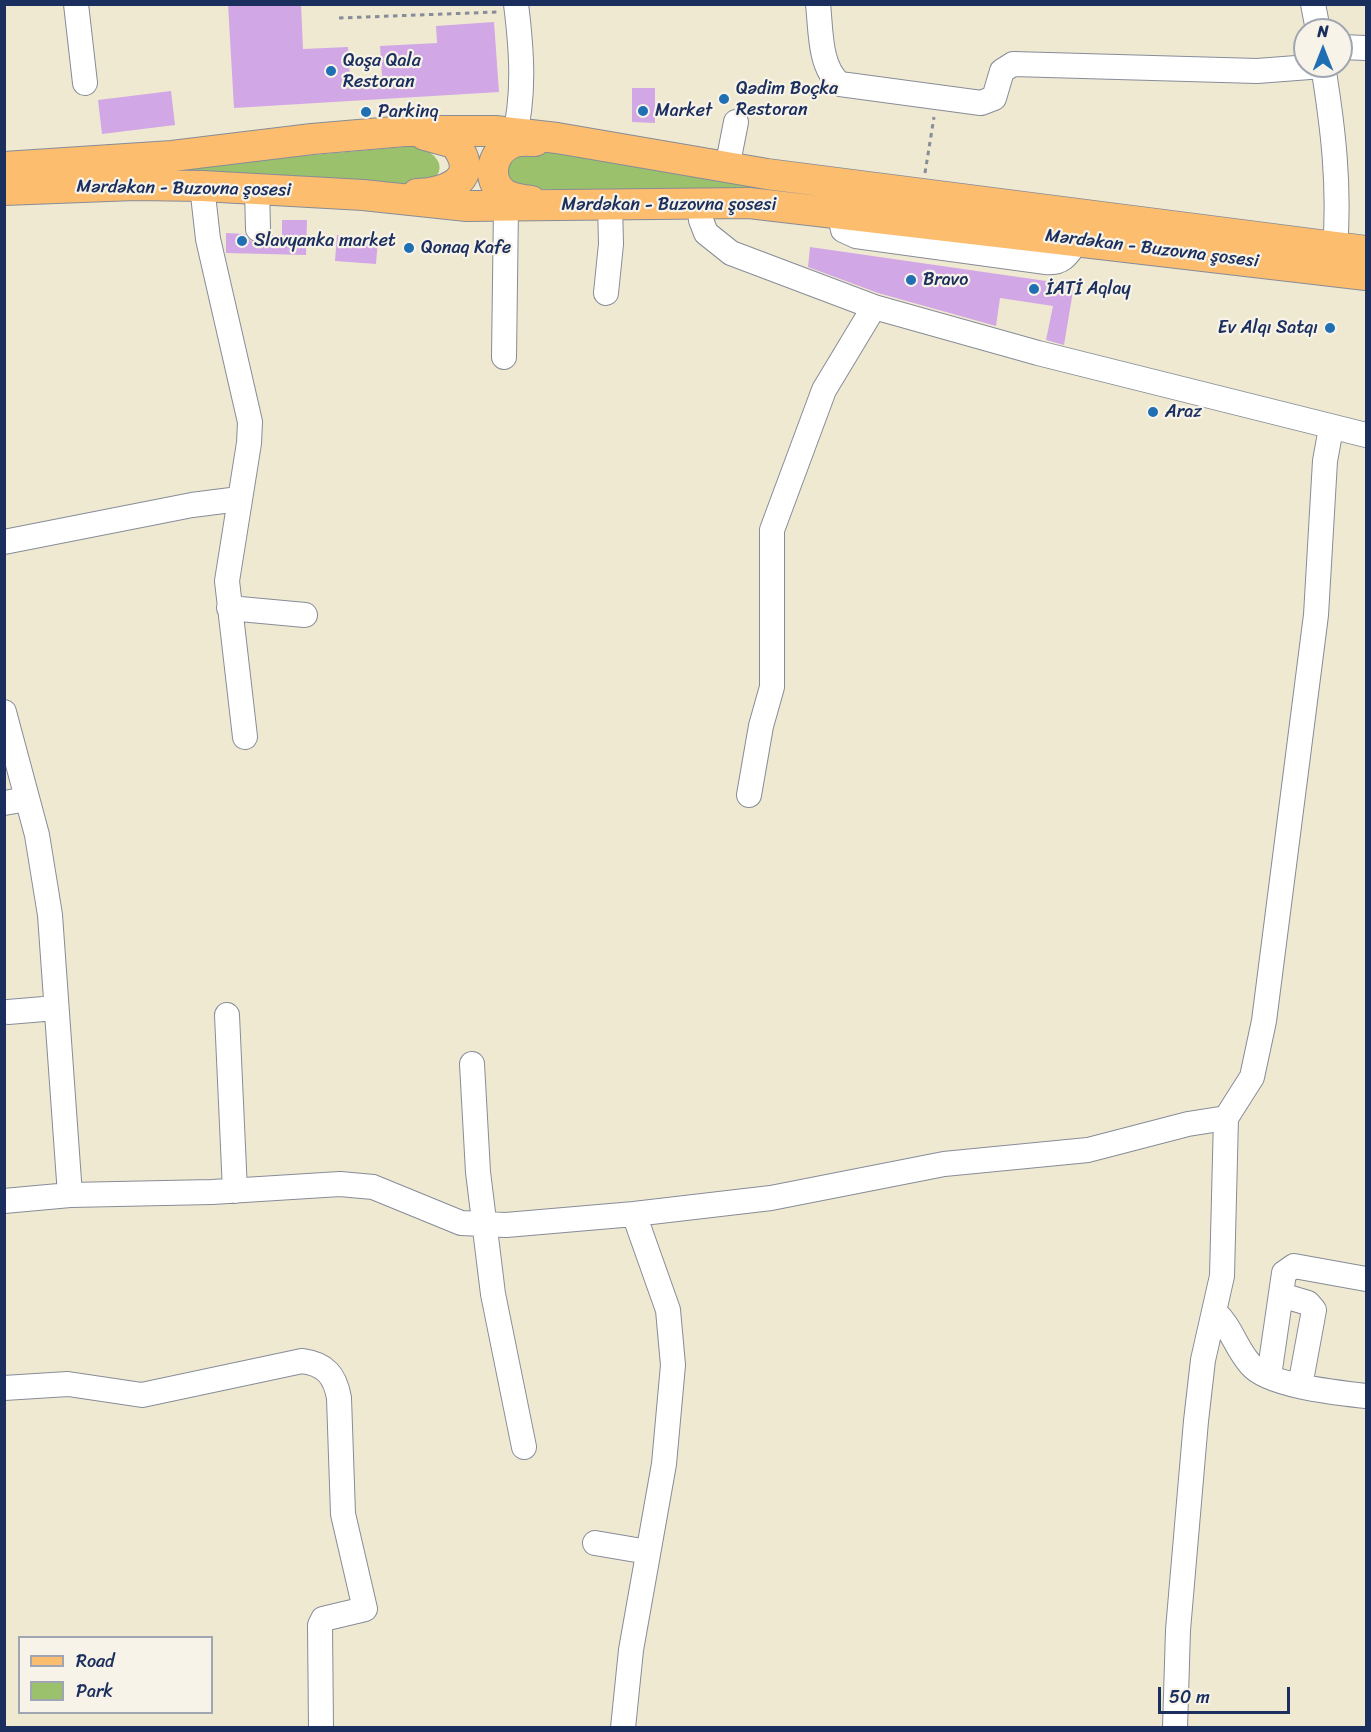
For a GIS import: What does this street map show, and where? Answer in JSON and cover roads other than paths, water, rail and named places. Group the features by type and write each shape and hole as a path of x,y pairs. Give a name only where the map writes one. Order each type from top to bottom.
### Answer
{"main road":[{"name":"Mərdəkan - Buzovna şosesi","path":"4,166 172,156 312,139 405,131 475,130 514,137 595,145 727,168 1366,251"},
{"path":"363,195 446,190 462,176 463,157 454,143 405,131"},
{"path":"514,137 494,159 495,181 499,189 519,199 565,205"},
{"name":"Mərdəkan - Buzovna şosesi","path":"4,190 135,185 202,186 363,195 433,205 749,203 1366,275"}],"street":[{"path":"76,4 86,83"},
{"path":"818,4 827,67 831,76 840,84 981,103 994,98 1002,71 1013,64 1257,71 1293,68"},
{"path":"514,137 521,105 523,78 517,8"},
{"path":"1325,78 1335,141 1337,218 1335,248"},
{"path":"727,168 736,122"},
{"path":"202,186 208,239 250,422 249,443 230,556 229,608 245,737"},
{"path":"257,188 258,229"},
{"path":"699,202 701,220 706,232 731,253 874,306 1038,353 1366,435"},
{"path":"606,293 611,244 610,204"},
{"path":"504,357 506,206"},
{"path":"749,795 761,726 772,687 771,543 774,522 795,476 824,390 874,306"},
{"path":"1175,1728 1178,1630 1196,1421 1203,1360 1215,1312 1223,1255 1226,1118 1252,1077 1264,1021 1316,615 1324,460 1331,428"},
{"path":"4,542 192,505 239,499"},
{"path":"229,608 305,615"},
{"path":"4,712 16,801 37,835 50,915 70,1195"},
{"path":"8,1012 56,1008"},
{"path":"227,1015 235,1191"},
{"path":"472,1064 484,1226 499,1333 524,1448"},
{"path":"4,1201 70,1195 359,1185 373,1187 461,1223 484,1226 634,1214 771,1198 944,1164 1070,1153 1188,1124 1226,1118"},
{"path":"623,1728 631,1650 664,1464 673,1365 673,1339 668,1310 634,1214"},
{"path":"1269,1376 1284,1273 1294,1266 1366,1279"},
{"path":"1281,1295 1308,1303 1314,1310 1300,1386"},
{"path":"1215,1312 1228,1324 1252,1367 1287,1384 1366,1396"},
{"path":"4,1388 68,1384 142,1395 302,1361 316,1363 327,1369 336,1383 339,1398 343,1514 365,1609 323,1619 320,1625 321,1728"},
{"path":"595,1542 648,1552"}],"place":[{"name":"Qoşa Qala Restoran","path":"331,71"},
{"name":"Qədim Boçka Restoran","path":"724,99"},
{"name":"Market","path":"643,111"},
{"name":"Parkinq","path":"366,112"},
{"name":"Slavyanka market","path":"242,241"},
{"name":"Qonaq Kafe","path":"409,248"},
{"name":"Bravo","path":"911,280"},
{"name":"İATİ Aqlay","path":"1034,289"},
{"name":"Ev Alqı Satqı","path":"1330,328"},
{"name":"Araz","path":"1153,412"}]}
